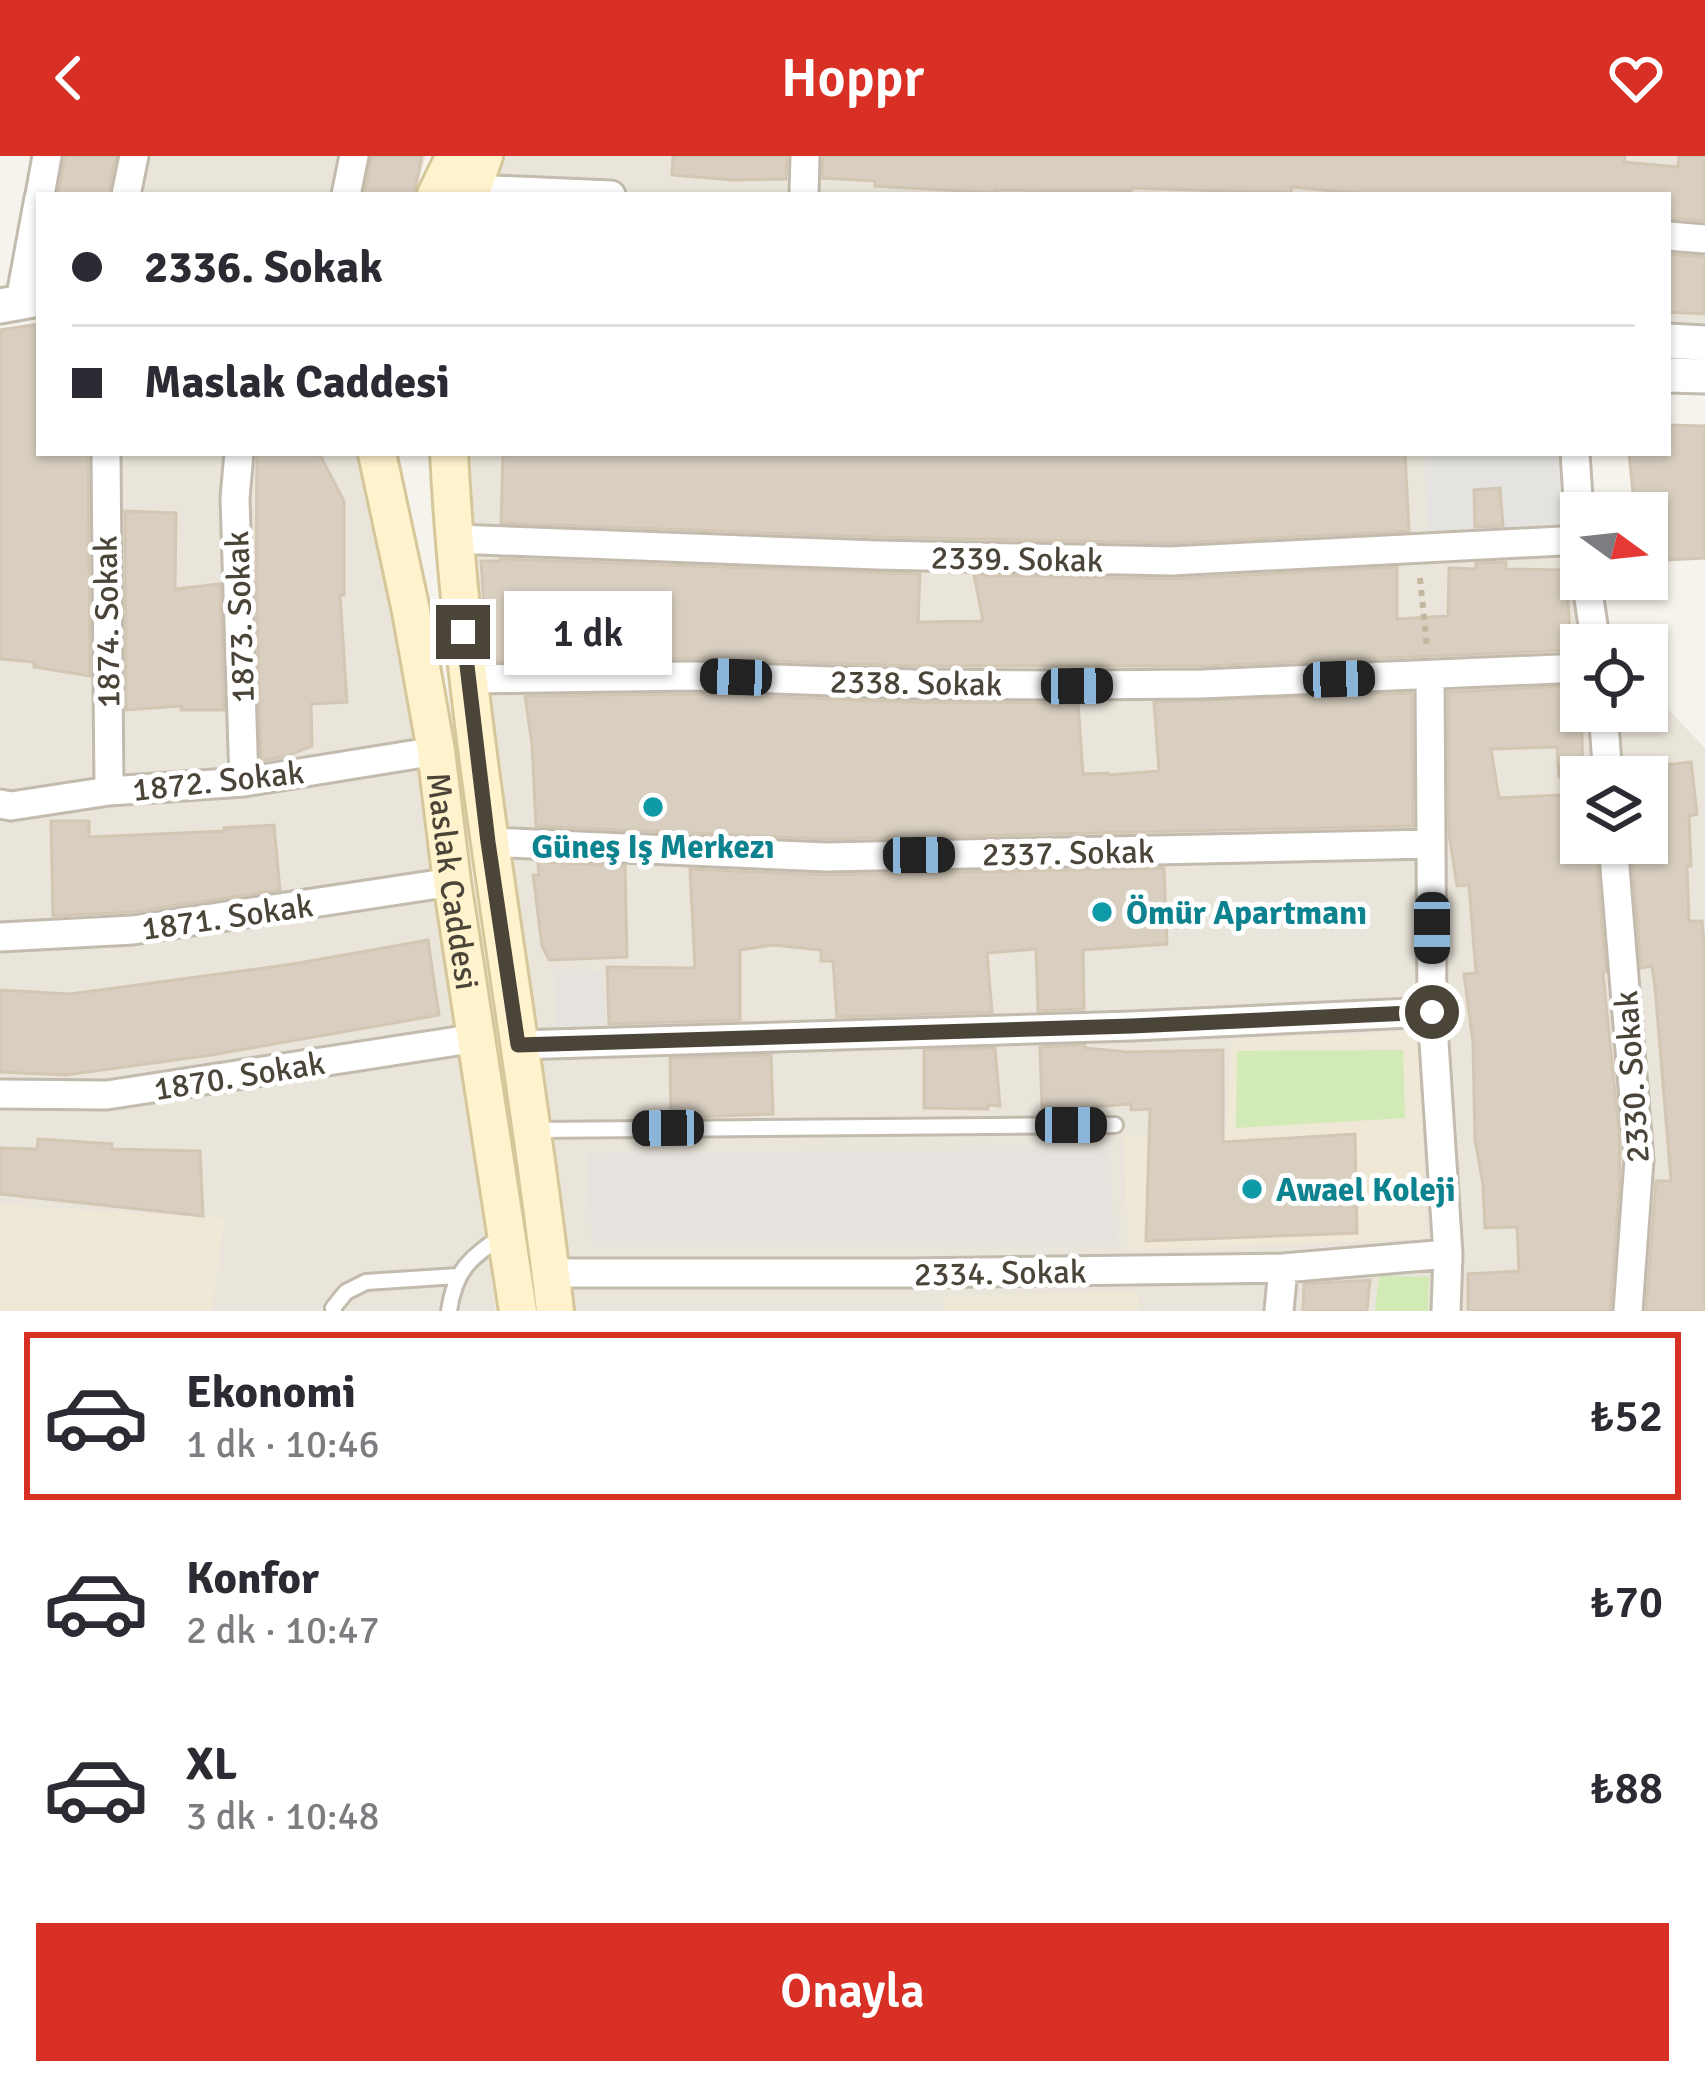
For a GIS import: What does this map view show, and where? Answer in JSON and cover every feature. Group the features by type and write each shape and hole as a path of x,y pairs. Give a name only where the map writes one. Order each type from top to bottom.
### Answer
{"main road":[{"name":"Maslak Caddesi","path":"378,456 436,751 518,1311"},
{"name":"Maslak Caddesi","path":"449,456 467,679 534,1130 555,1311"}],"street":[{"path":"40,192 47,156"},
{"path":"127,192 134,156"},
{"path":"347,192 354,156"},
{"path":"804,192 805,156"},
{"path":"463,178 585,192"},
{"path":"20,302 36,213"},
{"path":"1671,236 1705,238"},
{"path":"1671,341 1705,343"},
{"path":"1671,375 1705,376"},
{"name":"1874. Sokak","path":"106,456 109,791"},
{"name":"1873. Sokak","path":"239,456 244,782"},
{"path":"1575,456 1578,492"},
{"name":"2339. Sokak","path":"454,539 1172,561 1560,542"},
{"name":"2338. Sokak","path":"467,679 692,676 1077,686 1560,669"},
{"path":"1430,676 1432,1012 1448,1254 1446,1311"},
{"name":"1872. Sokak","path":"0,804 244,782 436,751"},
{"name":"2337. Sokak","path":"488,842 826,857 1432,844"},
{"name":"2330. Sokak","path":"1615,864 1639,1160 1628,1311"},
{"name":"1871. Sokak","path":"0,937 133,930 452,882"},
{"path":"518,1045 1432,1012"},
{"name":"1870. Sokak","path":"0,1094 106,1095 477,1038"},
{"name":"2334. Sokak","path":"551,1273 1282,1268 1448,1254"},
{"path":"1279,1311 1282,1268"}],"lane":[{"path":"534,1130 1115,1125"},
{"path":"449,1311 457,1276 473,1256 506,1233"},
{"path":"334,1311 346,1292 366,1282 457,1276"}],"path":[{"path":"1417,551 1430,676"}],"shaded area":[{"path":"34,156 426,156 419,178 384,192 36,192 36,253 12,256"},
{"path":"492,156 1705,156 1705,336 1671,335 1671,192 483,192"},
{"path":"36,325 36,456 364,456 440,906 496,1311 0,1311 0,328"},
{"path":"467,456 1589,456 1593,492 1560,492 1560,600 1604,600 1606,624 1560,624 1560,732 1668,732 1668,709 1705,748 1705,1311 565,1311 469,593"},
{"path":"1425,456 1557,456 1560,526 1427,534"},
{"path":"554,969 603,971 606,1027 556,1030"},
{"path":"1419,1032 1426,1239 1128,1250 1124,1136 1227,1131 1231,1039"},
{"path":"1109,1150 1115,1246 592,1246 587,1153"},
{"path":"0,1205 224,1218 212,1311 0,1311"},
{"path":"1138,1291 1138,1311 944,1311 944,1296"}],"green space":[{"path":"1403,1050 1405,1118 1236,1128 1237,1051"},
{"path":"1379,1276 1429,1277 1428,1311 1375,1311"}],"building":[{"path":"65,156 116,156 109,192 59,192"},
{"path":"372,156 422,156 415,192 365,192"},
{"path":"673,156 787,156 786,179 672,175"},
{"path":"823,156 1625,156 1624,162 1678,167 1679,156 1705,156 1705,221 1671,218 1671,192 1344,192 1291,187 1291,192 1132,188 979,192 822,178"},
{"path":"1671,254 1705,257 1705,314 1671,312"},
{"path":"36,324 36,456 88,456 90,676 0,659 0,330"},
{"path":"1671,425 1705,426 1705,558 1668,560 1668,492 1633,492 1629,456 1671,456"},
{"path":"257,456 321,456 344,501 344,595 340,595 347,702 311,704 312,746 261,761"},
{"path":"503,456 1405,456 1409,531 1171,543 501,523"},
{"path":"1500,488 1503,526 1475,527 1474,490"},
{"path":"125,511 176,513 175,589 220,584 224,710 181,710 181,706 126,710"},
{"path":"481,561 920,574 918,622 983,621 974,575 1171,579 1397,567 1397,619 1448,616 1449,568 1476,569 1476,563 1506,562 1506,569 1560,570 1560,600 1568,600 1569,624 1560,624 1560,650 1202,666 913,666 692,658 493,661"},
{"path":"1560,687 1560,732 1582,732 1582,756 1560,756 1560,777 1557,747 1491,749 1499,798 1560,795 1560,864 1597,864 1619,1131 1610,1311 1468,1311 1468,1274 1519,1271 1517,1227 1485,1228 1464,974 1476,973 1469,885 1457,886 1449,834 1448,692"},
{"path":"1412,693 1413,826 826,839 536,826 525,696 692,694 1078,703 1083,774 1108,775 1159,771 1154,702"},
{"path":"1691,762 1697,814 1689,816 1691,866 1687,866 1689,921 1702,921 1705,954 1705,1311 1646,1311 1656,1181 1671,1181 1655,987 1652,966 1641,968 1633,864 1668,864 1668,765"},
{"path":"51,821 89,821 89,837 274,825 280,890 131,912 53,916"},
{"path":"538,862 625,866 627,957 549,960 542,946 533,875 539,875"},
{"path":"1164,868 1167,944 1083,950 1084,1009 1038,1011 1036,949 987,953 992,1012 837,1017 833,961 821,961 821,950 773,945 740,950 740,1020 609,1024 607,967 695,968 690,869 826,875"},
{"path":"428,940 439,1015 66,1075 0,1072 0,990 70,994"},
{"name":"Awael Koleji","path":"1085,1045 1127,1052 1223,1050 1223,1142 1355,1134 1357,1233 1146,1241 1150,1109 1131,1110 1131,1104 1042,1107 1040,1047"},
{"path":"995,1048 1000,1106 924,1108 924,1050"},
{"path":"771,1055 773,1114 671,1118 670,1058"},
{"path":"38,1139 112,1144 112,1149 200,1151 203,1216 0,1194 0,1148 37,1149"},
{"path":"1370,1280 1367,1311 1303,1311 1304,1284"}],"place":[{"name":"Güneş Iş Merkezı","path":"653,807"},
{"name":"Ömür Apartmanı","path":"1102,912"},
{"name":"Awael Koleji","path":"1252,1189"}],"route":[{"path":"463,632 518,1045 1432,1012"}]}
